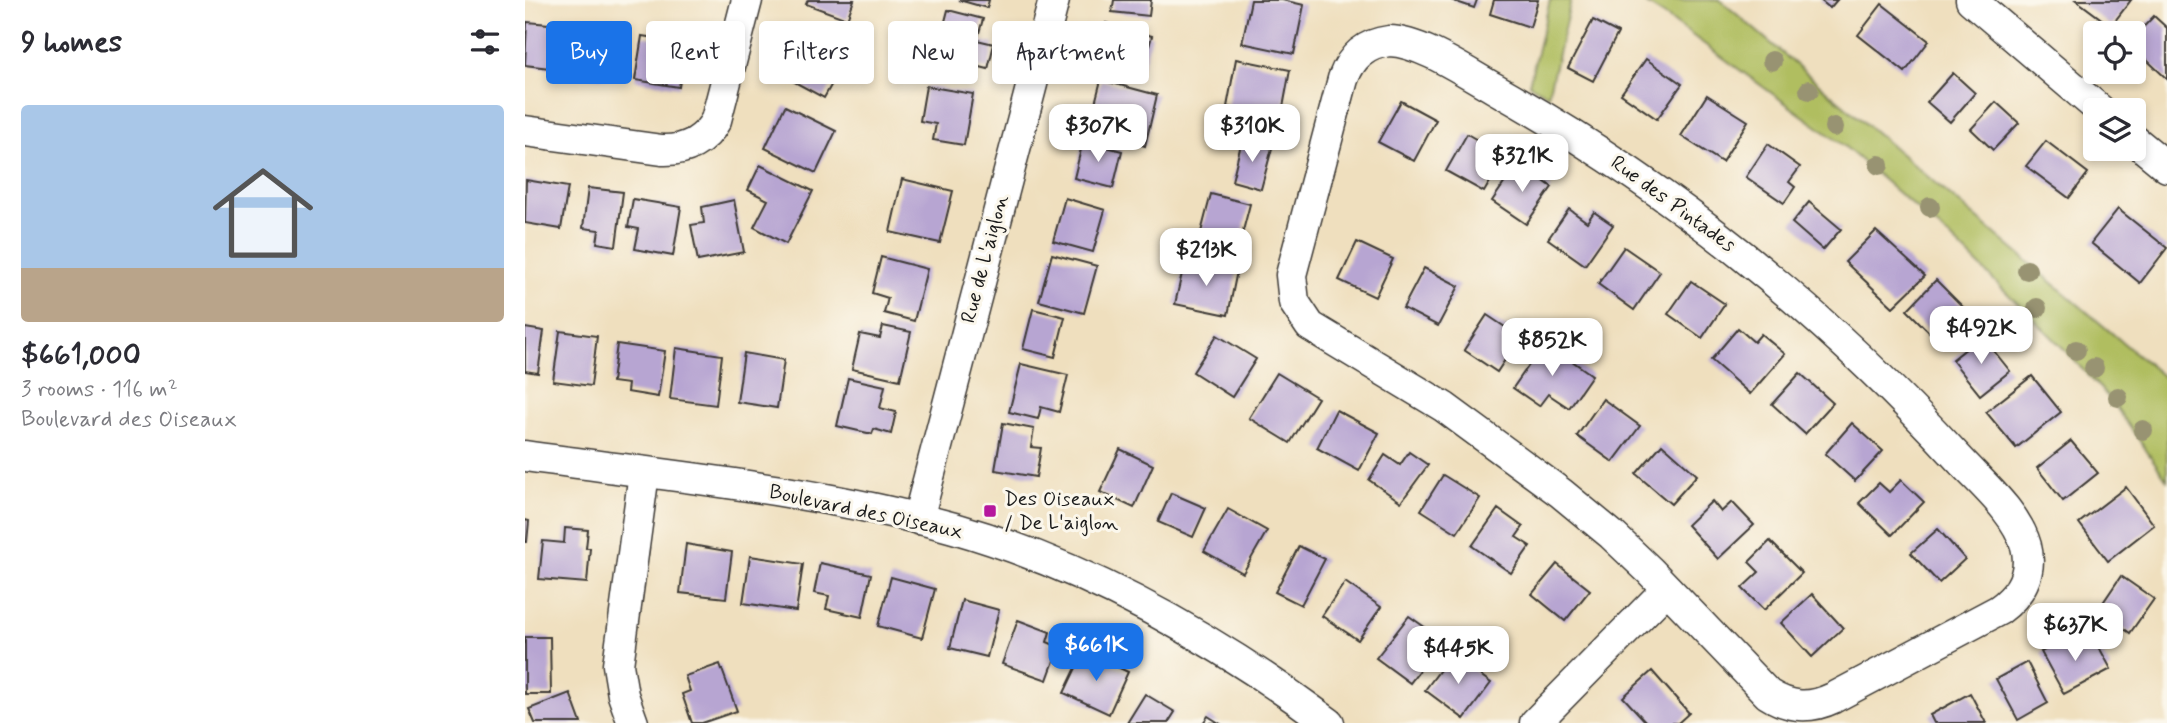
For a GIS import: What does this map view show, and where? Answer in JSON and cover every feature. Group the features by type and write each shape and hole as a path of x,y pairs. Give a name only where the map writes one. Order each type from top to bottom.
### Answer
{"street":[{"path":"525,131 662,150 681,149 698,141 712,128 716,120 747,0"},
{"name":"Rue de L'aiglon","path":"918,519 1054,0"},
{"path":"1971,0 2086,98"},
{"name":"Rue des Pintades","path":"1397,41 1415,46 1445,61 1585,142 1717,233 1816,316 1908,405 2006,512 2022,536 2028,553 2024,582 2007,604 1833,698 1813,705 1785,703 1768,694 1667,589 1588,515 1505,450 1444,407 1310,326 1298,311 1292,293 1294,265 1343,79 1350,63 1363,50 1380,42 1397,41"},
{"path":"2146,150 2167,167"},
{"name":"Boulevard des Oiseaux","path":"525,456 777,492 918,519 974,535 1034,557 1140,604 1242,662 1329,723"},
{"path":"633,723 623,695 618,665 644,473"},
{"path":"1535,723 1667,589"}],"green space":[{"path":"1550,0 1571,0 1548,95 1529,84"},
{"path":"1640,0 1720,0 2167,380 2167,480 2111,400 2061,346 1954,241 1843,145"}],"building":[{"path":"808,0 854,0 847,19 806,4"},
{"path":"959,0 989,0 987,8"},
{"path":"1114,0 1151,0 1149,16 1112,12"},
{"path":"1251,0 1282,0 1304,5 1294,54 1242,43"},
{"path":"1451,0 1477,0 1474,8"},
{"path":"1494,0 1538,0 1530,27 1490,14"},
{"path":"1820,0 1837,0 1830,8"},
{"path":"2076,0 2131,0 2115,21 2104,21"},
{"path":"1882,4 1929,41 1905,72 1858,35"},
{"path":"948,10 983,19 978,36 978,21 945,21"},
{"path":"2154,16 2167,28 2167,79 2146,59 2146,24"},
{"path":"1593,20 1618,33 1593,81 1568,68"},
{"path":"527,22 546,24 546,68 525,65"},
{"path":"642,36 646,37 646,82 635,80"},
{"path":"978,40 992,44 988,69 978,66"},
{"path":"1236,59 1290,70 1281,118 1227,107"},
{"path":"1646,59 1682,84 1657,119 1621,94"},
{"path":"1953,73 1975,93 1950,122 1927,102"},
{"path":"798,84 832,84 824,98"},
{"path":"1100,84 1116,84 1157,95 1145,146 1117,138 1120,127 1091,119"},
{"path":"926,86 973,94 964,145 933,140 936,124 920,121"},
{"path":"1707,95 1748,121 1722,162 1681,136"},
{"path":"1401,101 1436,120 1414,161 1378,142"},
{"path":"1996,102 2019,123 1993,150 1971,129"},
{"path":"785,106 836,131 816,173 765,148"},
{"path":"1467,134 1505,156 1484,192 1446,171"},
{"path":"1242,140 1272,148 1261,189 1232,181"},
{"path":"1083,141 1122,151 1113,188 1074,178"},
{"path":"2046,141 2088,173 2069,198 2026,166"},
{"path":"1768,144 1800,167 1789,182 1795,187 1784,203 1746,177"},
{"path":"1518,163 1552,187 1526,224 1492,201"},
{"path":"760,165 813,191 786,244 754,227 768,200 748,190"},
{"path":"902,179 953,191 940,243 890,232"},
{"path":"526,180 568,187 561,229 525,223"},
{"path":"588,188 623,192 616,246 597,243 599,230 583,228"},
{"path":"1211,194 1250,204 1238,250 1199,240"},
{"path":"1065,198 1105,210 1093,252 1053,241"},
{"path":"633,199 681,207 673,256 635,249 639,229 628,227"},
{"path":"734,200 744,252 698,261 691,225 704,223 702,207"},
{"path":"1809,202 1841,229 1823,250 1792,223"},
{"path":"1569,209 1587,222 1594,212 1613,225 1585,265 1548,239"},
{"path":"2118,209 2167,248 2140,283 2091,243"},
{"path":"1876,231 1925,276 1893,307 1845,262"},
{"path":"1357,242 1393,259 1375,297 1339,280"},
{"path":"1624,247 1660,272 1634,310 1598,284"},
{"path":"1052,254 1097,266 1084,313 1039,301"},
{"path":"881,257 927,269 914,321 884,313 888,298 872,293"},
{"path":"1185,260 1237,271 1228,315 1175,304"},
{"path":"1424,268 1459,286 1438,326 1403,308"},
{"path":"1936,280 1967,311 1938,341 1907,310"},
{"path":"1691,281 1725,304 1702,338 1668,314"},
{"path":"1033,309 1065,317 1055,357 1023,349"},
{"path":"1487,315 1520,337 1497,372 1464,350"},
{"path":"883,326 911,332 900,380 852,369 860,334 880,338"},
{"path":"525,328 544,331 538,373 525,371"},
{"path":"1738,328 1754,342 1761,334 1785,354 1750,394 1711,360"},
{"path":"560,331 597,336 591,386 553,381"},
{"path":"1217,335 1256,359 1232,397 1193,372"},
{"path":"1982,336 2010,371 1980,395 1952,360"},
{"path":"1545,342 1592,375 1569,408 1548,394 1539,406 1513,388"},
{"path":"617,344 665,351 658,397 627,392 628,384 612,382"},
{"path":"676,348 722,355 716,405 670,399"},
{"path":"744,353 784,360 777,408 737,402"},
{"path":"1021,364 1068,375 1059,412 1041,407 1038,419 1009,412"},
{"path":"1277,373 1318,398 1290,443 1249,418"},
{"path":"1800,373 1833,403 1805,434 1772,404"},
{"path":"2032,376 2061,412 2016,448 1986,412"},
{"path":"848,378 885,386 880,408 896,412 891,434 874,429 872,434 837,426"},
{"path":"1603,399 1640,426 1613,462 1577,436"},
{"path":"1336,410 1379,433 1359,471 1317,448"},
{"path":"1003,423 1034,429 1031,447 1041,448 1036,477 995,470"},
{"path":"1852,423 1883,451 1855,481 1825,454"},
{"path":"2071,441 2098,473 2063,501 2037,468"},
{"path":"1662,444 1697,475 1671,504 1636,474"},
{"path":"1120,449 1153,465 1134,508 1100,492"},
{"path":"1409,452 1428,465 1401,502 1369,480 1385,455 1400,465"},
{"path":"1443,475 1480,498 1457,533 1421,510"},
{"path":"1901,480 1924,502 1892,535 1859,503 1879,483 1889,492"},
{"path":"2126,487 2154,525 2108,561 2079,523"},
{"path":"1171,493 1206,508 1193,537 1158,522"},
{"path":"1712,501 1721,512 1732,502 1754,525 1718,559 1687,525"},
{"path":"1228,509 1267,531 1243,573 1204,551"},
{"path":"1498,509 1523,527 1516,537 1530,546 1511,573 1472,546"},
{"path":"525,520 529,521 527,542 525,542"},
{"path":"565,528 588,530 586,548 590,548 587,583 539,579 543,541 564,543"},
{"path":"1938,529 1965,559 1939,583 1911,553"},
{"path":"1770,541 1802,573 1764,610 1742,588 1759,572 1749,562"},
{"path":"686,544 732,552 726,598 680,593"},
{"path":"1299,546 1325,559 1301,605 1275,592"},
{"path":"750,556 803,564 796,611 743,603"},
{"path":"820,563 871,574 862,617 826,609 829,596 814,593"},
{"path":"1557,564 1590,590 1565,621 1532,594"},
{"path":"2121,576 2154,599 2130,633 2098,610"},
{"path":"891,577 935,589 922,638 878,626"},
{"path":"1345,582 1381,607 1358,640 1322,616"},
{"path":"1812,594 1843,628 1812,657 1781,623"},
{"path":"962,600 999,610 987,657 950,648"},
{"path":"1409,616 1443,640 1410,683 1376,658"},
{"path":"1018,620 1050,632 1047,642 1059,647 1047,680 1002,664"},
{"path":"2072,635 2078,647 2094,638 2111,669 2064,694 2041,652"},
{"path":"525,637 550,637 551,694 525,694"},
{"path":"1084,651 1128,672 1109,714 1064,693"},
{"path":"1452,654 1491,683 1464,719 1425,690"},
{"path":"2027,662 2048,703 2018,720 1996,679"},
{"path":"720,664 737,711 702,723 692,723 682,694 690,691 685,676"},
{"path":"1652,671 1689,713 1678,723 1647,723 1623,697"},
{"path":"570,693 581,723 535,723 529,709"},
{"path":"1970,693 1986,723 1934,723 1930,715"},
{"path":"1145,694 1175,712 1168,723 1127,723"},
{"path":"1208,716 1219,723 1203,723"}],"place":[{"name":"Des Oiseaux / De L'aiglon","path":"990,511"}]}
